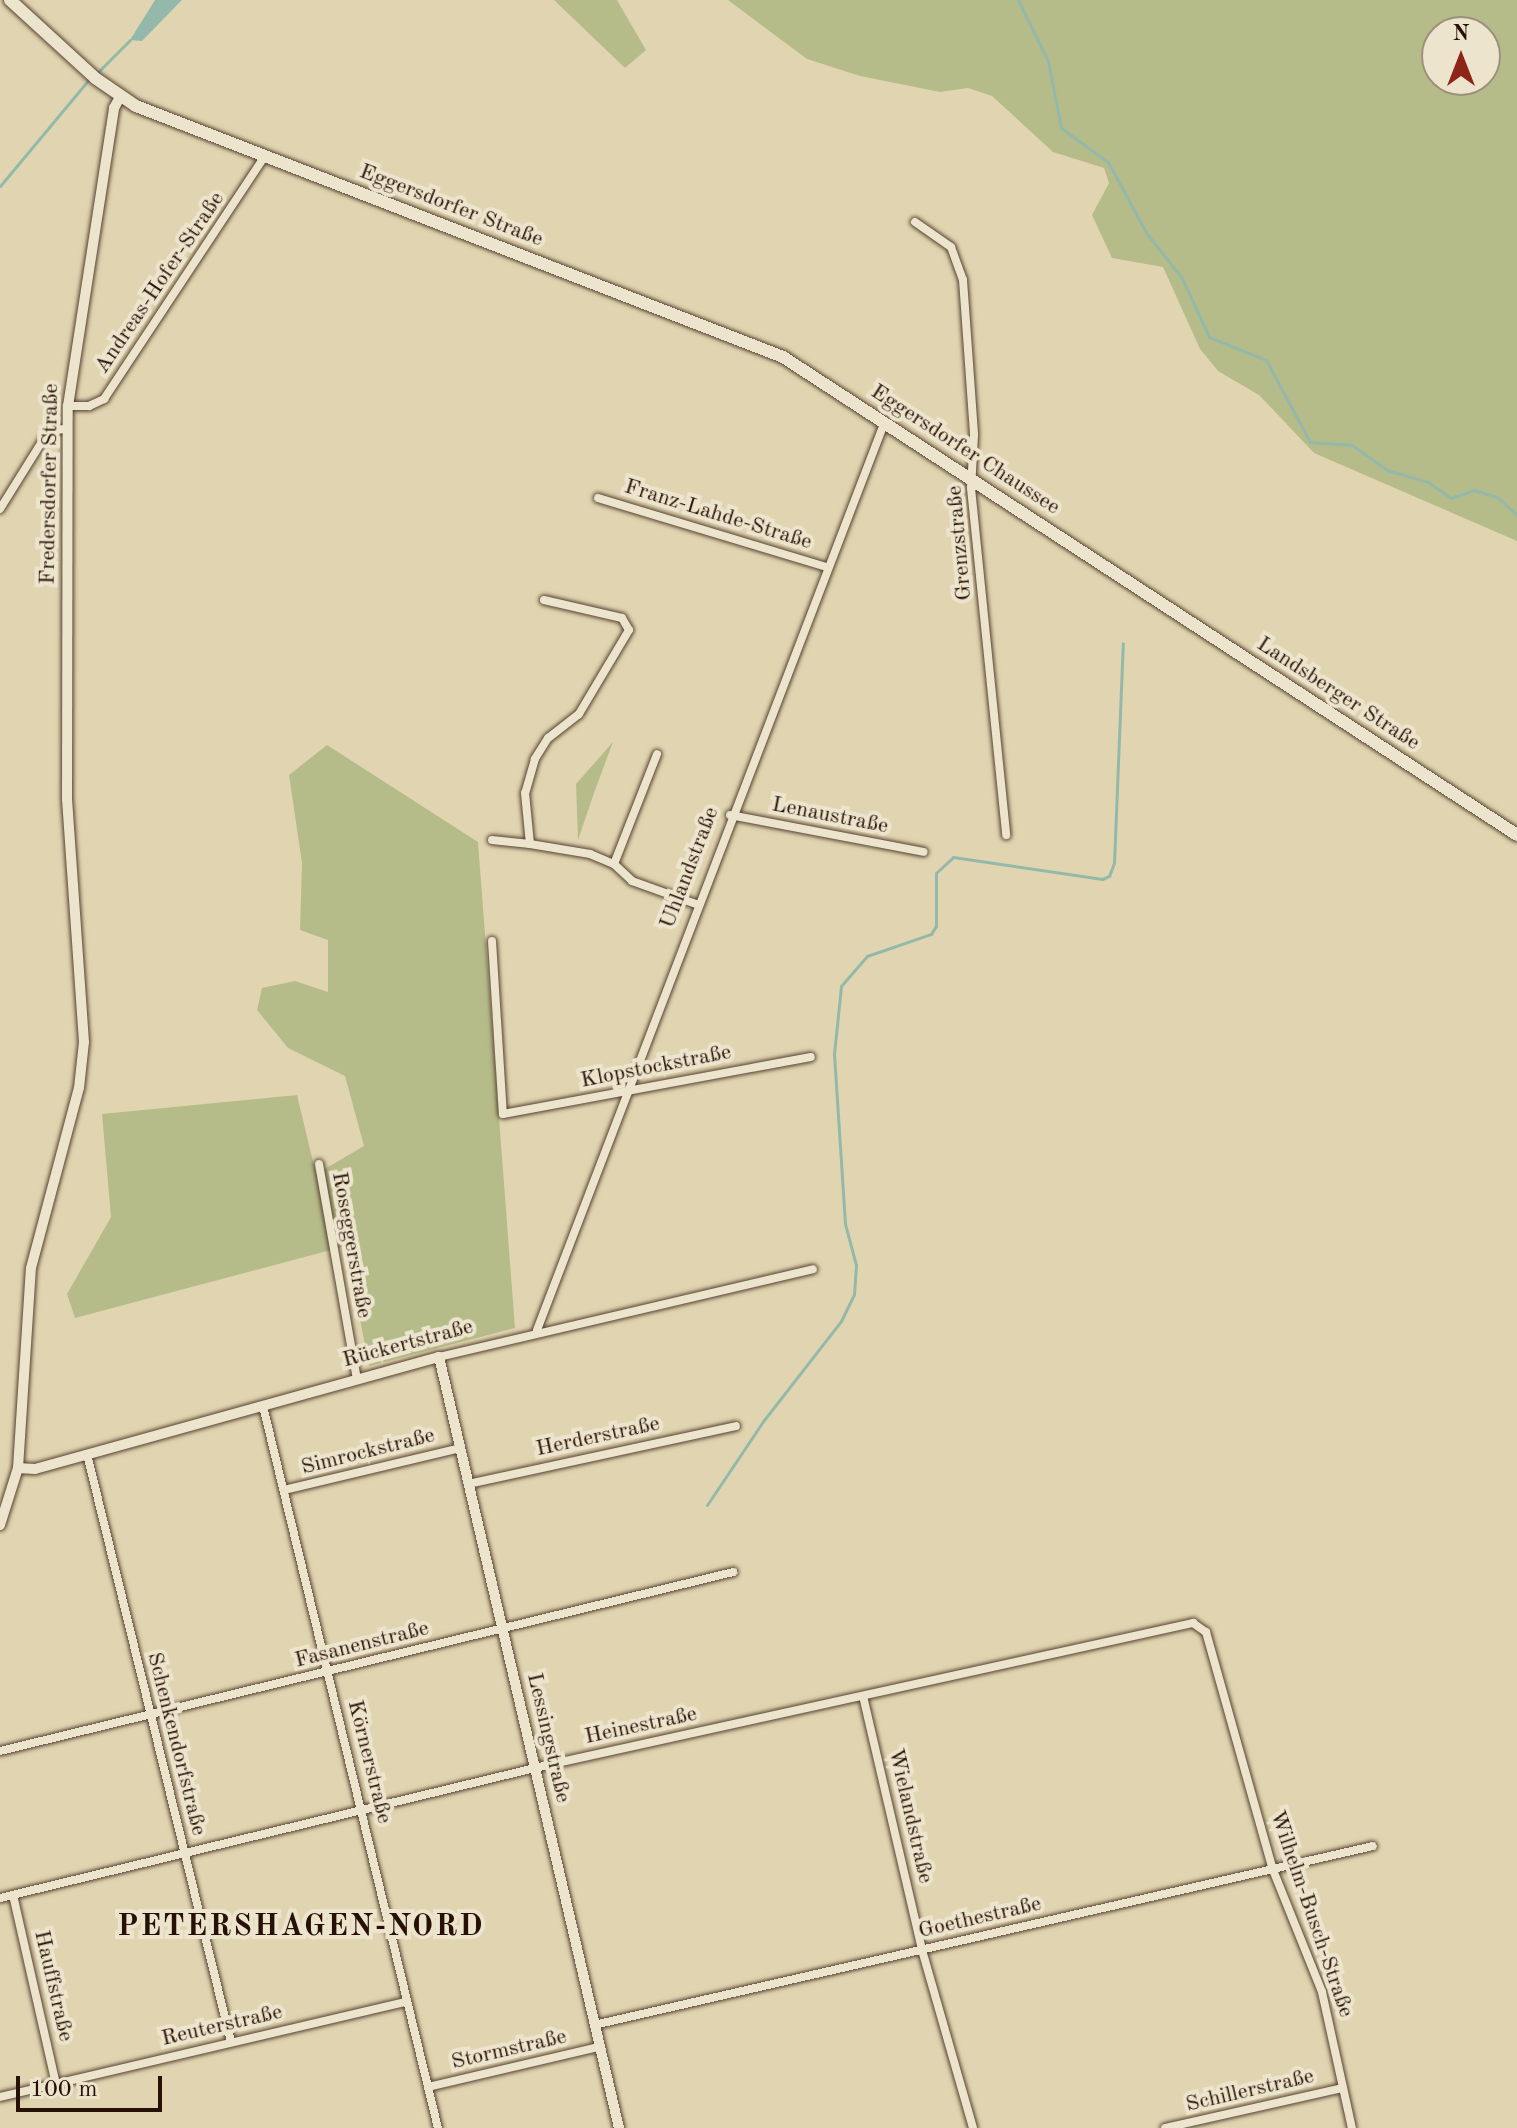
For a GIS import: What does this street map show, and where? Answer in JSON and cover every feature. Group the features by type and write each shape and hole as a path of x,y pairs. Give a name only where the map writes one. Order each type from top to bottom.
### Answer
{"main road":[{"path":"10,0 120,97"},
{"name":"Eggersdorfer Straße","path":"120,97 769,350"},
{"name":"Eggersdorfer Chaussee","path":"769,350 885,421 1136,586"},
{"name":"Landsberger Straße","path":"1136,586 1517,835"}],"street":[{"name":"Fredersdorfer Straße","path":"0,1525 18,1468 31,1268 79,1088 84,1042 67,784 68,406 113,111 120,97"},
{"name":"Andreas-Hofer-Straße","path":"68,406 89,406 104,399 265,156"},
{"name":"Grenzstraße","path":"915,222 951,247 963,280 972,478 1006,835"},
{"name":"Uhlandstraße","path":"537,1330 631,1088 730,815 885,421"},
{"path":"0,509 48,432 68,428"},
{"name":"Franz-Lahde-Straße","path":"598,498 827,567"},
{"path":"530,844 525,793 535,759 548,738 579,714 629,630 622,618 544,600"},
{"path":"614,864 657,754"},
{"name":"Lenaustraße","path":"730,815 924,852"},
{"path":"492,840 590,854 614,864 632,881 696,904"},
{"name":"Klopstockstraße","path":"492,941 503,1114 811,1057"},
{"name":"Roseggerstraße","path":"319,1164 357,1379"},
{"name":"Rückertstraße","path":"18,1468 35,1469 537,1330 813,1269"},
{"name":"Lessingstraße","path":"439,1357 619,2128"},
{"name":"Körnerstraße","path":"263,1406 438,2128"},
{"name":"Herderstraße","path":"468,1484 736,1426"},
{"name":"Simrockstraße","path":"284,1490 460,1448"},
{"name":"Schenkendorfstraße","path":"87,1454 231,2042"},
{"name":"Fasanenstraße","path":"0,1751 733,1572"},
{"name":"Heinestraße","path":"0,1898 534,1769 1199,1624"},
{"name":"Wilhelm-Busch-Straße","path":"1199,1624 1206,1632 1273,1870 1325,2002 1352,2128"},
{"name":"Wielandstraße","path":"863,1696 922,1950 973,2128"},
{"name":"Goethestraße","path":"594,2025 1373,1846"},
{"name":"Hauffstraße","path":"13,1895 56,2084"},
{"name":"Reuterstraße","path":"0,2097 406,2002"},
{"name":"Stormstraße","path":"428,2087 599,2047"},
{"name":"Schillerstraße","path":"1165,2128 1343,2088"}],"green space":[{"path":"554,0 617,0 646,50 625,68"},
{"path":"728,0 1517,0 1517,541 1314,453 1259,395 1218,371 1200,349 1163,267 1112,258 1092,215 1109,183 1104,168 1053,152 992,96 968,88 940,92 860,76 807,59"},
{"path":"613,742 594,793 578,840 576,784"},
{"path":"327,745 478,842 515,1328 369,1366 346,1246 75,1318 67,1294 111,1217 102,1114 297,1095 316,1174 364,1146 345,1076 288,1048 257,1010 262,988 295,981 328,992 328,940 300,930 302,863 289,775"}],"shaded area":[{"path":"155,0 182,0 142,41 130,40"}],"waterway":[{"path":"1018,0 1048,61 1061,128 1108,162 1147,234 1182,278 1209,337 1266,360 1310,442 1352,445 1387,470 1428,482 1451,498 1474,490 1497,497 1517,515"},
{"path":"96,74 130,40"},
{"path":"0,186 90,78"},
{"path":"707,1505 764,1420 841,1321 854,1294 856,1265 845,1224 834,1054 841,986 867,956 931,934 936,926 936,873 953,857 1102,879 1109,876 1114,863 1123,643"}],"district":[{"name":"PETERSHAGEN-NORD","path":"301,1927"}]}
